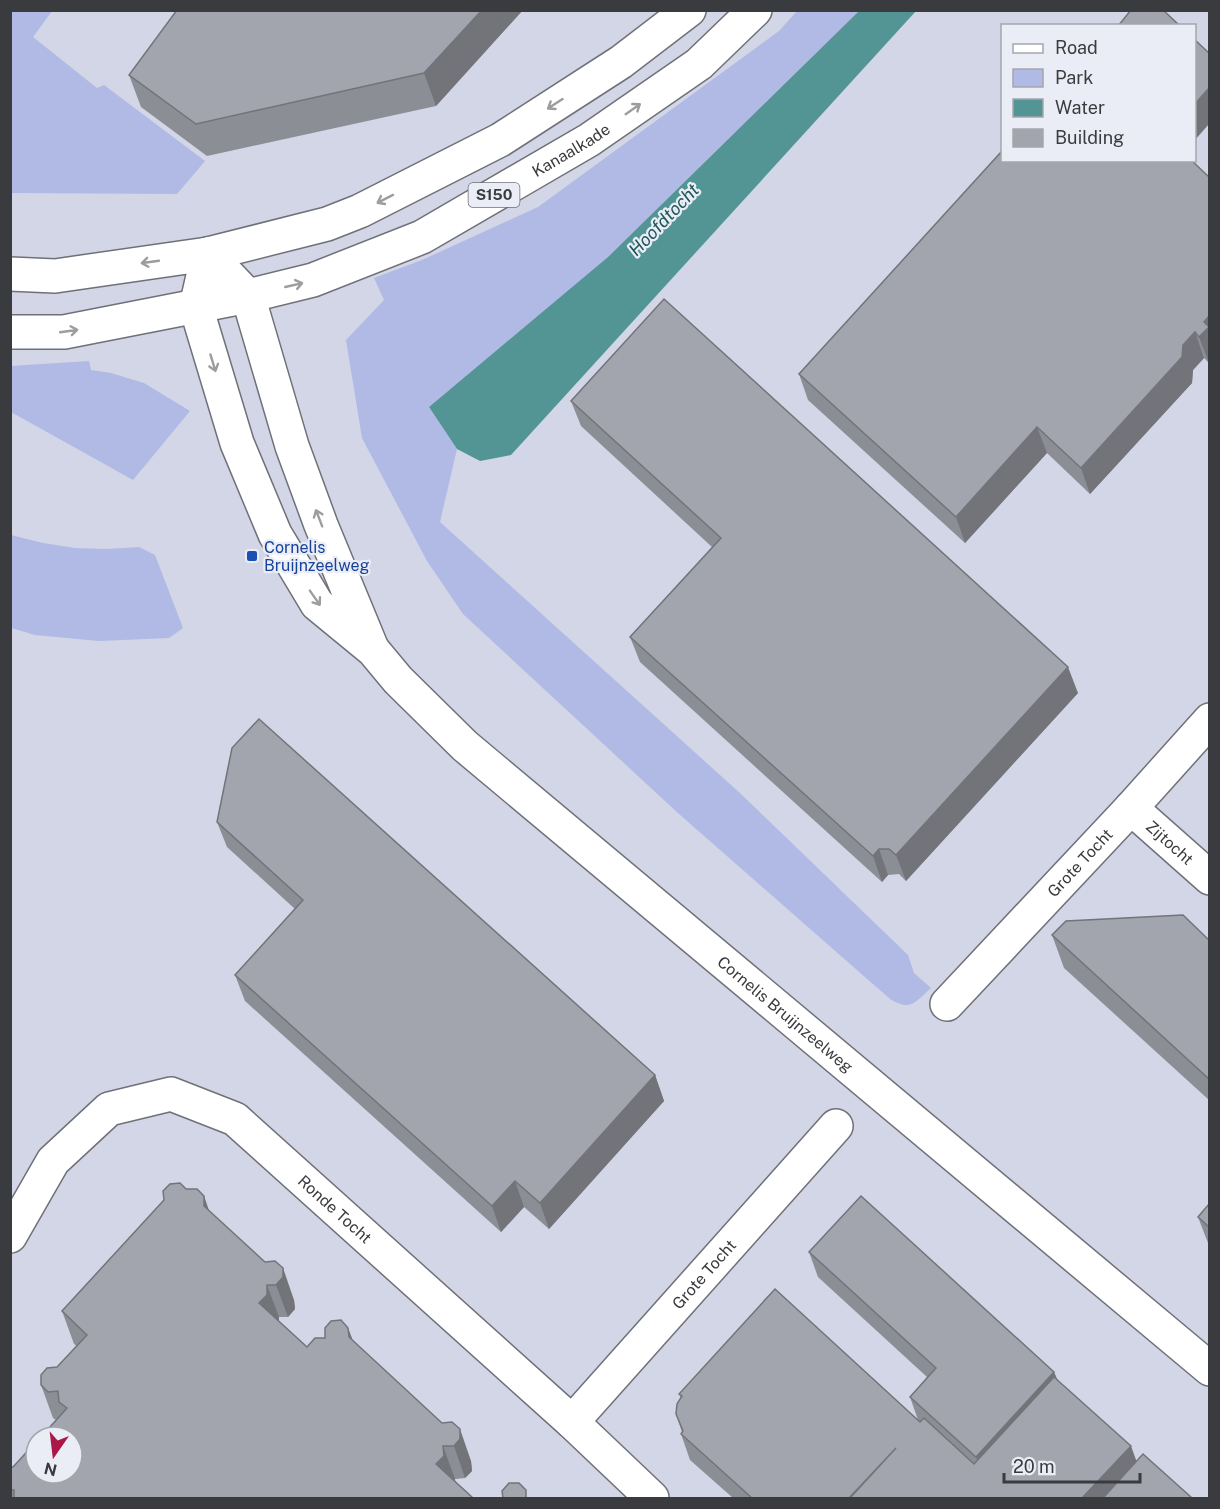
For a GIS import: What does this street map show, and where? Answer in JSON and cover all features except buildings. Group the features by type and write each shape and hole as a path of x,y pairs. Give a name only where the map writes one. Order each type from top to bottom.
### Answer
{"main road":[{"name":"S150","path":"10,274 55,276 208,254 327,224 370,206 500,140 621,62 689,10"},
{"name":"Kanaalkade","path":"196,307 313,280 422,237 589,140 699,63 755,10"},
{"name":"Cornelis Bruijnzeelweg","path":"208,254 248,296 292,446 321,525 373,650"},
{"name":"Cornelis Bruijnzeelweg","path":"208,254 196,307 237,443 275,534 317,604 373,650 399,680 465,746 1209,1370"},
{"name":"S150","path":"10,332 64,332 196,307"},
{"name":"Grote Tocht","path":"947,1004 1131,808 1209,720"},
{"name":"Zijtocht","path":"1131,808 1209,878"},
{"name":"Ronde Tocht","path":"10,1236 53,1161 109,1109 171,1094 235,1119 572,1422 652,1498"},
{"name":"Grote Tocht","path":"572,1422 836,1126"}],"shaded area":[{"path":"11,11 1209,11 1209,1498 11,1498"}],"green space":[{"path":"11,10 52,11 33,37 97,88 104,85 205,161 177,194 11,193"},
{"path":"797,11 859,11 608,257 429,407 457,449 440,522 741,794 908,955 914,973 931,988 917,1001 908,1005 890,999 679,814 463,614 427,561 362,438 346,340 384,300 374,278 422,260 538,207 779,31"},
{"path":"89,361 91,370 111,373 144,383 190,411 133,480 11,412 11,366"},
{"path":"11,535 75,548 139,547 155,555 183,628 169,638 99,641 35,635 11,628"}],"water":[{"name":"Hoofdtocht","path":"859,11 916,11 511,455 480,461 457,449 429,407 608,257"}],"place":[{"name":"Cornelis Bruijnzeelweg","path":"252,556"}]}
